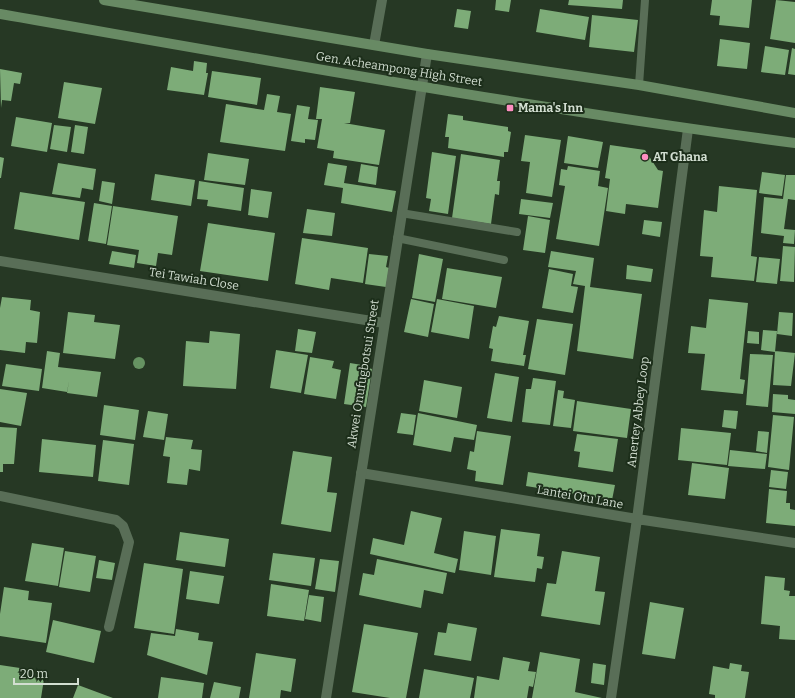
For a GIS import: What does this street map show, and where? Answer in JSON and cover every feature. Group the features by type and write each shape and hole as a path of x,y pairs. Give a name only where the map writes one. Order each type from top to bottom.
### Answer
{"main road":[{"name":"Gen. Acheampong High Street","path":"104,0 427,54 639,85 795,113"},
{"name":"Gen. Acheampong High Street","path":"0,14 421,86 688,129 795,143"}],"street":[{"path":"374,45 382,0"},
{"name":"Akwei Onufugbotsui Street","path":"326,698 427,54"},
{"name":"Anertey Abbey Loop","path":"611,698 637,519 688,129"},
{"name":"Tei Tawiah Close","path":"0,261 384,323"},
{"name":"Lantei Otu Lane","path":"361,473 637,519 795,543"},
{"path":"0,496 116,520 124,526 129,542 109,627"}],"lane":[{"path":"639,85 646,0"},
{"path":"401,213 517,232"},
{"path":"397,238 504,260"}],"building":[{"path":"496,0 511,0 509,12 495,10"},
{"path":"569,0 623,0 622,9 568,5"},
{"path":"712,0 752,0 749,28 719,25 720,16 710,15"},
{"path":"776,0 795,2 795,43 770,39"},
{"path":"457,9 471,11 468,29 454,27"},
{"path":"540,9 589,17 585,40 536,32"},
{"path":"592,15 638,20 634,52 589,47"},
{"path":"720,39 750,43 747,69 717,66"},
{"path":"765,46 789,50 785,75 761,72"},
{"path":"792,48 795,49 795,75 788,74"},
{"path":"194,61 207,63 206,73 208,73 204,95 167,90 171,67 193,71"},
{"path":"0,69 22,73 20,84 14,83 11,101 2,100 1,108"},
{"path":"212,71 261,78 257,105 208,97"},
{"path":"64,82 102,88 95,124 58,118"},
{"path":"320,87 355,92 350,123 344,123 385,130 379,165 333,158 334,151 317,148 322,119 316,119"},
{"path":"267,94 280,96 277,112 291,114 285,151 220,142 226,104 264,110"},
{"path":"297,105 310,107 308,119 318,120 315,140 305,139 305,143 291,141"},
{"path":"448,114 463,116 463,120 508,127 508,131 511,132 508,152 504,152 504,157 448,148 449,137 445,137"},
{"path":"16,117 52,123 47,152 11,146"},
{"path":"54,125 71,127 67,152 50,149"},
{"path":"75,125 88,127 84,154 71,152"},
{"path":"525,135 561,140 552,197 526,193 530,162 521,161"},
{"path":"568,136 603,142 598,168 564,163"},
{"path":"610,145 645,150 658,170 663,171 658,208 626,204 625,214 606,211 610,179 605,178"},
{"path":"432,152 456,156 448,214 429,211 431,199 426,198"},
{"path":"208,153 249,159 245,185 204,180"},
{"path":"461,154 500,160 497,181 500,181 499,195 495,194 491,224 452,218"},
{"path":"0,157 4,158 1,178 0,178"},
{"path":"58,163 96,169 93,190 82,188 80,198 52,194"},
{"path":"328,163 347,166 344,183 396,191 392,212 341,203 343,188 324,185"},
{"path":"361,164 378,167 376,185 358,182"},
{"path":"568,166 600,171 598,186 608,188 599,246 556,239 565,186 559,185 561,169 567,170"},
{"path":"762,172 785,175 782,196 759,193"},
{"path":"155,174 195,180 191,206 151,200"},
{"path":"786,175 795,175 795,200 788,199 784,229 795,230 794,244 783,243 784,236 761,233 764,197 783,199"},
{"path":"102,181 115,183 112,204 99,201"},
{"path":"199,181 244,188 241,211 207,206 208,200 197,199"},
{"path":"719,186 757,190 751,256 757,257 754,281 711,277 713,257 700,256 704,210 717,212"},
{"path":"251,189 272,192 268,218 248,215"},
{"path":"20,192 85,202 79,240 14,229"},
{"path":"521,199 553,203 550,218 519,214"},
{"path":"94,203 112,206 106,244 88,241"},
{"path":"113,206 178,216 172,255 158,253 156,266 137,263 139,250 107,245"},
{"path":"307,209 335,213 332,236 303,233"},
{"path":"528,216 550,220 545,253 523,250"},
{"path":"644,220 662,222 660,237 642,234"},
{"path":"208,223 275,233 268,281 200,271"},
{"path":"302,238 368,248 363,283 331,278 329,290 295,284"},
{"path":"783,246 795,247 794,282 780,281"},
{"path":"112,251 136,255 134,268 109,264"},
{"path":"551,251 594,258 590,287 642,294 633,359 577,351 585,286 573,284 576,271 548,267"},
{"path":"369,254 388,256 386,267 389,268 386,287 365,284"},
{"path":"419,254 443,259 435,302 412,298"},
{"path":"759,257 780,259 777,284 756,282"},
{"path":"627,265 653,269 651,282 626,279"},
{"path":"447,268 502,277 496,308 442,299"},
{"path":"549,269 573,274 571,286 578,287 573,313 542,308"},
{"path":"2,297 31,300 30,310 40,312 37,343 26,342 25,353 0,350 0,308"},
{"path":"411,299 434,304 428,337 404,332"},
{"path":"437,299 474,306 469,339 431,332"},
{"path":"709,299 748,303 740,379 745,380 743,394 701,390 705,354 688,353 691,326 706,328"},
{"path":"68,312 95,315 94,322 120,325 115,359 63,353"},
{"path":"779,312 793,313 792,336 777,334"},
{"path":"499,316 529,321 523,355 526,355 524,366 491,361 493,349 489,348 493,326 496,327"},
{"path":"537,319 573,324 565,375 528,369"},
{"path":"298,329 316,332 312,353 295,351"},
{"path":"763,330 777,331 775,352 761,350"},
{"path":"210,331 240,334 236,389 183,386 186,341 209,343"},
{"path":"748,331 759,332 759,344 747,343"},
{"path":"276,350 308,355 301,393 270,388"},
{"path":"47,351 60,353 58,367 101,372 97,397 67,393 69,381 67,392 42,388"},
{"path":"775,351 795,353 791,386 773,385"},
{"path":"750,354 773,355 768,407 746,405"},
{"path":"310,357 334,361 332,368 341,370 336,399 304,394"},
{"path":"350,363 368,366 368,368 372,369 366,407 344,404"},
{"path":"6,364 42,369 39,391 2,386"},
{"path":"495,373 519,377 512,422 487,418"},
{"path":"533,378 556,381 550,425 522,422 526,389 531,389"},
{"path":"424,380 462,387 457,418 419,411"},
{"path":"0,389 27,393 21,426 0,422"},
{"path":"558,390 564,391 563,398 575,400 571,428 553,426"},
{"path":"773,394 788,395 788,399 795,400 795,414 772,412"},
{"path":"577,401 631,409 627,438 573,431"},
{"path":"104,405 139,410 135,440 100,435"},
{"path":"724,410 738,411 736,429 722,427"},
{"path":"148,411 168,414 164,440 143,437"},
{"path":"401,413 416,415 413,435 397,433"},
{"path":"418,413 477,425 474,440 454,437 451,452 413,445"},
{"path":"773,415 794,417 789,470 768,467"},
{"path":"0,427 17,428 14,464 3,464 3,472 0,472"},
{"path":"681,428 731,433 727,465 678,460"},
{"path":"477,431 511,436 503,485 475,481 476,471 467,469 470,451 474,452"},
{"path":"758,431 769,432 767,453 756,451"},
{"path":"577,434 618,439 613,472 578,467 580,452 574,451"},
{"path":"166,437 193,440 191,449 202,450 200,471 189,469 187,485 167,483 170,457 163,456"},
{"path":"42,439 96,445 93,477 39,472"},
{"path":"103,440 134,444 129,485 98,481"},
{"path":"730,450 767,454 765,469 728,466"},
{"path":"293,451 332,457 327,492 337,493 331,532 281,524"},
{"path":"692,463 729,468 725,499 688,495"},
{"path":"771,470 788,472 786,489 769,487"},
{"path":"528,472 615,485 612,500 526,486"},
{"path":"769,489 787,491 786,503 790,503 790,509 795,510 795,526 766,523"},
{"path":"411,511 442,518 434,553 458,559 455,573 370,554 373,538 404,545"},
{"path":"501,529 540,534 537,556 544,557 542,569 537,568 535,582 494,577"},
{"path":"464,531 496,536 491,575 459,570"},
{"path":"180,532 229,539 225,567 176,560"},
{"path":"32,543 64,548 58,586 25,581"},
{"path":"65,551 96,556 90,592 59,587"},
{"path":"562,551 600,557 595,591 605,592 600,625 541,616 547,583 556,584"},
{"path":"273,553 315,558 311,586 269,580"},
{"path":"320,559 339,561 335,592 315,589"},
{"path":"377,559 447,573 443,594 424,590 421,608 359,595 363,573 374,575"},
{"path":"99,560 115,563 112,580 96,578"},
{"path":"144,563 183,569 174,634 134,628"},
{"path":"190,571 224,576 219,604 186,599"},
{"path":"765,576 785,578 784,590 790,591 789,596 795,596 795,640 779,639 780,626 761,624"},
{"path":"271,584 309,590 304,621 267,616"},
{"path":"4,587 29,591 28,600 52,603 46,643 0,636 0,614"},
{"path":"309,595 324,597 321,622 305,619"},
{"path":"650,602 684,608 675,659 642,654"},
{"path":"53,620 101,631 94,663 46,652"},
{"path":"448,623 477,628 471,661 434,655 438,632 446,633"},
{"path":"364,624 418,633 406,698 390,698 352,692"},
{"path":"176,629 199,633 198,640 213,642 207,675 147,655 151,633 175,636"},
{"path":"540,652 580,659 575,692 602,698 532,698"},
{"path":"256,653 296,659 291,692 281,690 280,698 249,698"},
{"path":"503,657 530,662 528,671 536,672 533,687 529,686 527,698 474,698 477,676 499,680"},
{"path":"593,663 606,665 604,685 591,683"},
{"path":"730,663 742,665 741,671 749,672 745,698 715,698 715,695 709,694 713,666 729,669"},
{"path":"0,665 20,668 19,675 44,679 41,698 0,698"},
{"path":"424,669 474,678 470,698 419,698"},
{"path":"161,677 204,683 202,698 158,698"},
{"path":"214,682 241,687 239,698 210,698"},
{"path":"78,685 113,698 73,698"}],"place":[{"name":"Mama's Inn","path":"510,108"},
{"name":"AT Ghana","path":"645,157"}]}
